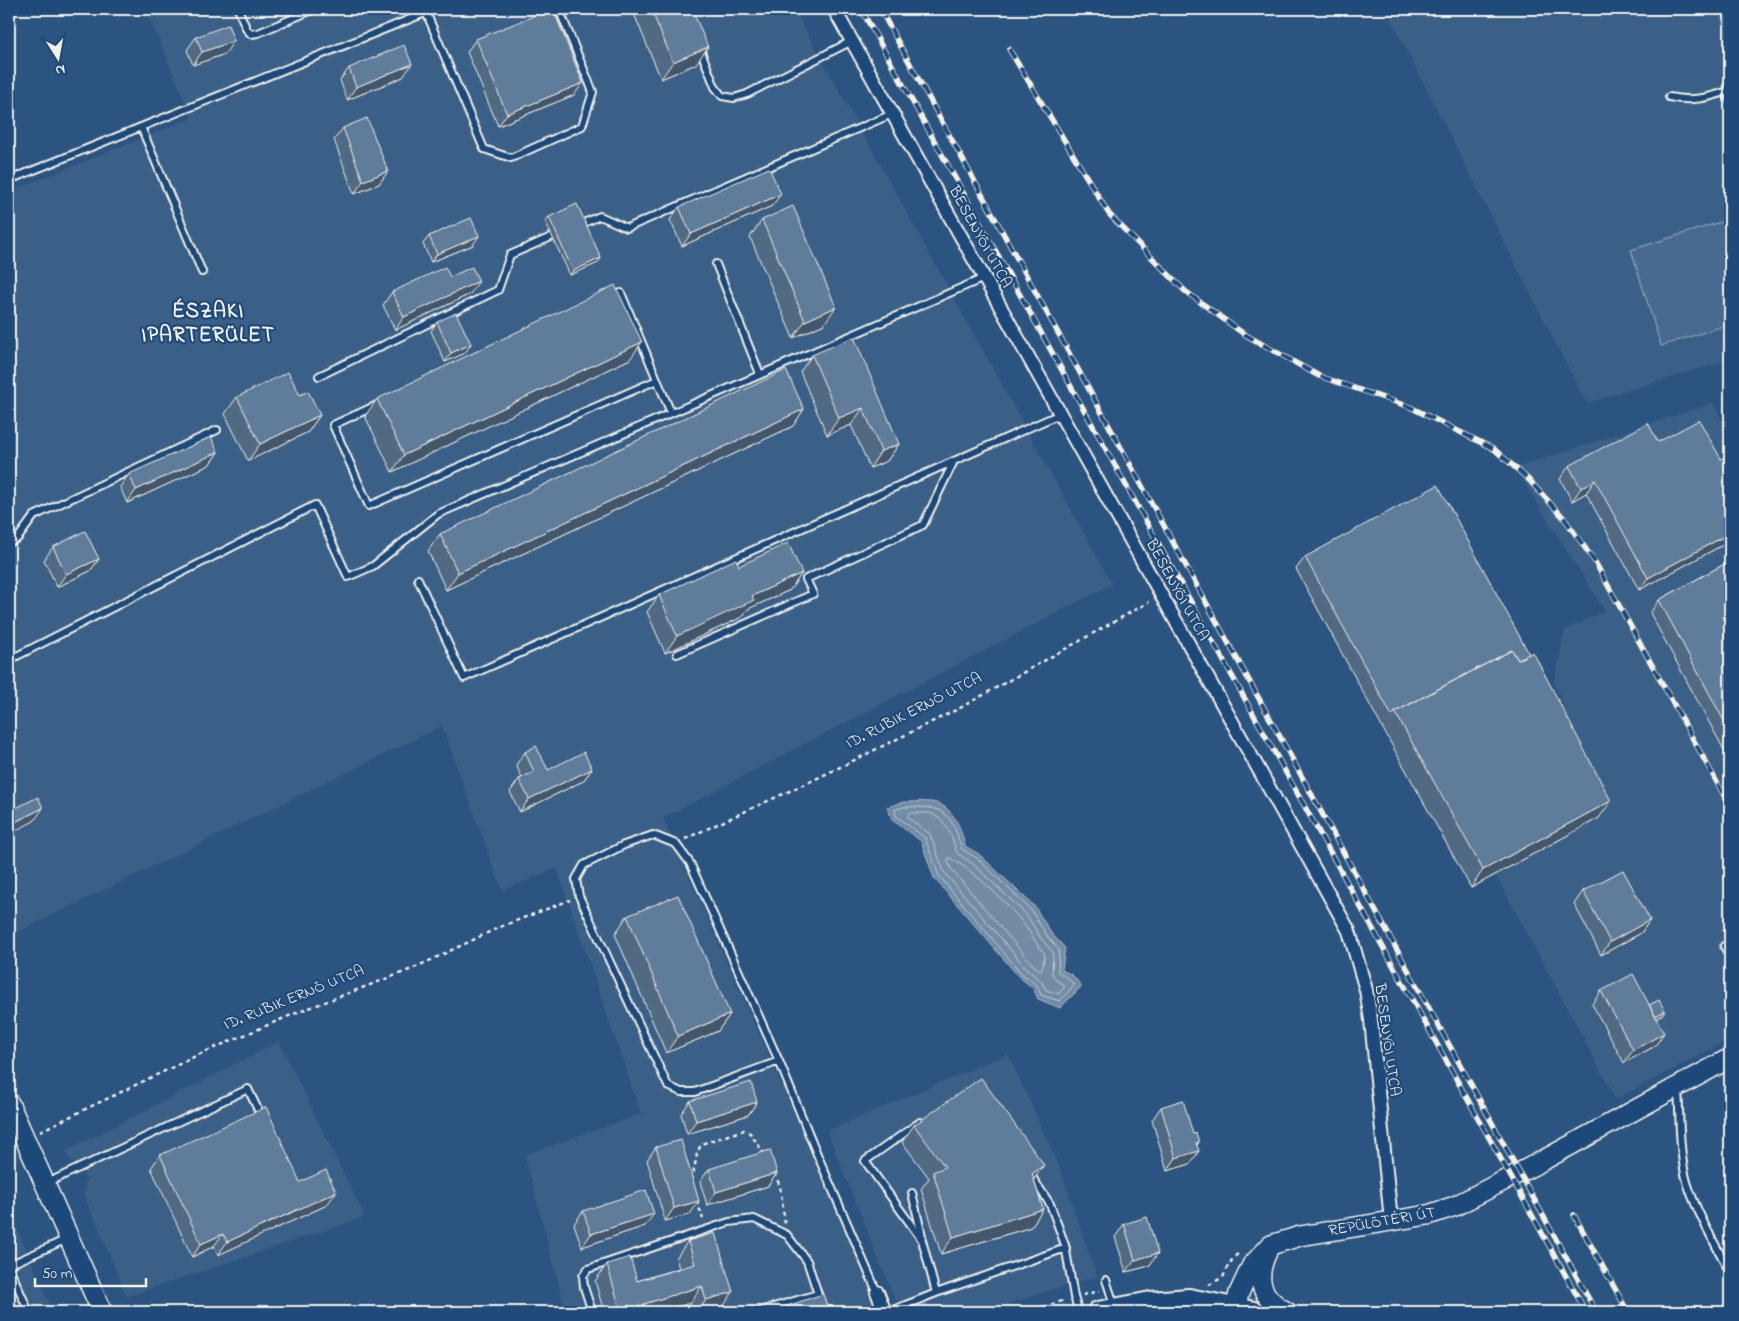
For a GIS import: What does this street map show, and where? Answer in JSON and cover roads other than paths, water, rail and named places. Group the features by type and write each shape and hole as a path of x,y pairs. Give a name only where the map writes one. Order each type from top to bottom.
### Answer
{"main road":[{"path":"1106,1310 1151,1302 1190,1299 1241,1311"}],"street":[{"name":"BESENYŐI UTCA","path":"834,9 1349,931 1366,990 1371,1020 1391,1221"},
{"name":"REPÜLŐTÉRI ÚT","path":"1271,1244 1300,1236 1428,1215 1464,1202 1532,1167 1730,1058"},
{"path":"9,1103 102,1312"},
{"path":"1241,1311 1238,1293 1252,1265 1271,1244"},
{"path":"1271,1244 1262,1266 1262,1283 1264,1291 1271,1302 1287,1312"},
{"path":"877,1292 887,1312"}],"lane":[{"path":"238,9 247,30 251,34 258,33 315,9"},
{"path":"9,180 435,9"},
{"path":"426,12 484,149 511,158 582,126 593,92 558,9"},
{"path":"697,44 715,87 722,96 734,98 747,94 852,41"},
{"path":"1669,97 1682,100 1707,99 1729,88 1730,100"},
{"path":"573,228 600,216 627,228 892,114"},
{"path":"141,127 202,272"},
{"path":"319,376 498,290 510,255 564,232"},
{"path":"716,264 760,374"},
{"path":"9,660 315,506 348,577 373,566 438,514 984,278"},
{"path":"603,302 621,293 671,413"},
{"path":"387,401 333,426 369,506 657,380"},
{"path":"418,579 464,678 1060,414"},
{"path":"9,542 18,538 34,516 217,430"},
{"path":"678,654 813,594 806,579 923,525 954,461"},
{"path":"780,1061 695,1092 680,1092 668,1086 579,896 576,879 584,865 624,844 653,835 676,844 690,863 780,1061 817,1154 877,1292"},
{"path":"1724,946 1730,958"},
{"path":"1678,1087 1680,1139 1687,1180 1694,1202 1730,1273"},
{"path":"44,1184 248,1089 265,1125"},
{"path":"922,1240 864,1161 929,1115"},
{"path":"1023,1164 1050,1204 1066,1248 1074,1298 1079,1312"},
{"path":"912,1194 936,1293"},
{"path":"592,1312 583,1282 583,1276 588,1269 729,1222 754,1219 787,1235 807,1261 824,1312"},
{"path":"29,1312 9,1266 68,1238"},
{"path":"887,1312 1066,1248"},
{"path":"1106,1280 1109,1288 1106,1310"},
{"path":"757,1312 818,1294"}],"water":[{"path":"903,802 931,802 945,807 955,818 965,846 979,854 1035,907 1051,933 1065,948 1062,970 1072,975 1082,986 1060,1008 1038,999 1033,988 1019,977 934,878 921,841 892,820 887,807"}],"railway":[{"path":"861,9 1586,1312"},
{"path":"880,9 1596,1312"},
{"path":"1009,49 1109,214 1185,291 1244,334 1319,376 1410,407 1494,449 1528,479 1564,518 1595,562 1730,806"},
{"path":"1574,1215 1628,1312"}],"district":[{"name":"ÉSZAKI IPARTERÜLET","path":"208,324"}]}
